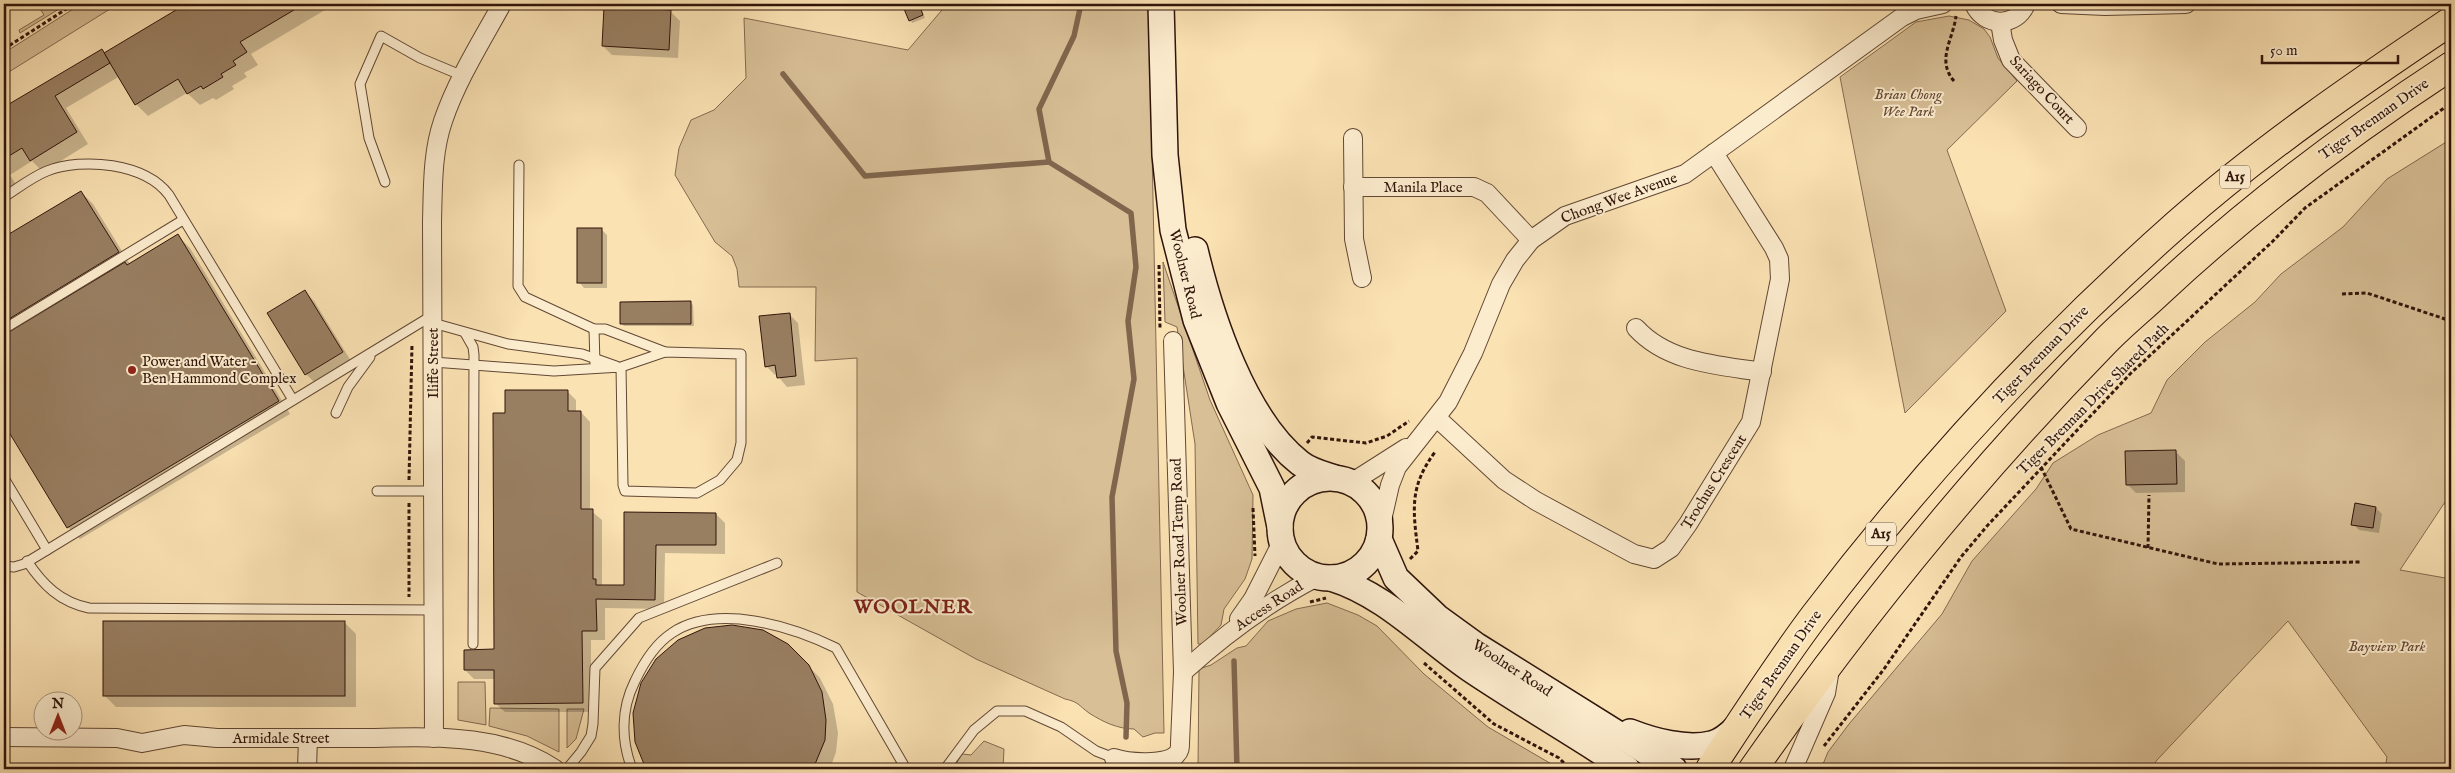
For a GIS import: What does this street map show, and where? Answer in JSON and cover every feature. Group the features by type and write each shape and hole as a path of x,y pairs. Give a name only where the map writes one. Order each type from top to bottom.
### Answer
{"main road":[{"name":"Woolner Road","path":"1161,4 1165,155 1173,230 1196,320 1229,403 1272,488 1281,535"},
{"name":"Woolner Road","path":"1176,4 1181,165 1184,194 1201,275 1216,322 1243,386 1264,423 1294,458 1307,468 1343,481"},
{"name":"Tiger Brennan Drive","path":"1710,769 1814,616 1936,467 2038,355 2091,303 2179,223 2267,151 2364,80 2451,21"},
{"name":"Tiger Brennan Drive","path":"1752,769 1833,656 1960,500 2104,343 2187,266 2282,185 2389,107 2451,66"},
{"path":"1313,481 1343,481 1370,498 1379,516 1379,534 1372,555 1361,567 1348,575 1326,584 1297,566 1287,555 1281,535 1285,506 1295,492 1313,481"},
{"name":"Woolner Road","path":"1379,534 1394,574 1420,603 1477,646 1674,769"},
{"name":"Woolner Road","path":"1326,584 1356,587 1470,669 1605,761 1628,769"},
{"path":"1603,725 1668,742 1702,745 1720,741 1739,725"}],"street":[{"name":"Iliffe Street","path":"434,738 433,188 435,155 443,123 463,76 502,4"},
{"path":"1974,4 1982,16 2000,22 2015,18 2026,4"},
{"path":"2061,4 2140,6 2186,4"},
{"name":"Chong Wee Avenue","path":"1379,534 1393,475 1403,457 1437,418 1461,379 1501,284 1515,260 1531,240 1565,216 1681,176 1902,17 1916,10 1950,7"},
{"name":"Sariago Court","path":"2000,22 2003,40 2012,60 2077,128"},
{"path":"1353,138 1354,239 1362,278"},
{"name":"Trochus Crescent","path":"1437,418 1487,466 1520,490 1634,554 1654,559 1671,548 1743,438 1751,422 1780,279 1779,259 1764,230 1714,153"},
{"name":"Manila Place","path":"1353,187 1474,187 1487,193 1531,240"},
{"path":"1636,328 1647,340 1669,353 1690,359 1762,372"},
{"name":"Woolner Road Temp Road","path":"1114,758 1127,762 1172,758 1179,751 1183,672 1173,341"},
{"name":"Chong Wee Avenue","path":"1343,481 1400,452 1423,433"},
{"name":"Access Road","path":"1222,638 1246,610 1265,576 1281,535"},
{"name":"Access Road","path":"1183,672 1222,638 1284,594 1326,584"},
{"path":"1793,769 1826,693 1833,656"},
{"name":"Armidale Street","path":"4,738 117,738 142,742 189,735 217,738 434,738 468,740 502,746 536,758 555,769"},
{"path":"307,769 308,738"}],"lane":[{"path":"385,182 369,138 360,84 381,36 420,58 463,76"},
{"path":"519,165 518,286 525,297 594,329 605,329 624,335 665,352"},
{"path":"4,197 47,171 70,166 109,166 134,171 154,180 163,188 184,220 293,400"},
{"path":"4,329 184,220"},
{"path":"4,571 23,564 47,550 412,328 433,319 465,333 508,344 551,349 594,358 622,367"},
{"path":"594,329 595,369"},
{"path":"465,333 473,347 473,644"},
{"path":"336,413 354,376 379,348"},
{"path":"433,362 554,371 622,367 665,352 741,354 741,443 737,460 720,480 697,493 625,491 623,485 622,367"},
{"path":"4,478 47,550"},
{"path":"377,492 434,492"},
{"path":"567,769 591,736 595,668 639,618 777,563"},
{"path":"4,566 23,564 56,594 75,604 89,608 434,610"},
{"path":"632,769 624,734 624,714 630,692 645,660 671,633 699,622 736,618 816,638 836,648 906,769"},
{"path":"945,769 974,730 997,711 1025,711 1061,727 1096,751 1114,758"}],"path":[{"path":"4,49 74,4"},
{"path":"1950,7 1945,62 1946,71 1954,81"},
{"name":"Tiger Brennan Drive Shared Path","path":"1820,751 1895,654 1961,557 2041,467 2130,374 2267,247 2305,208 2451,103"},
{"path":"2342,294 2367,293 2451,322"},
{"path":"409,610 408,492 412,328"},
{"path":"1294,458 1312,437 1366,443 1388,436 1409,421 1423,433"},
{"path":"1394,574 1418,551 1413,498 1423,468 1435,452"},
{"path":"2041,467 2071,529 2218,564 2360,562"},
{"path":"2148,548 2149,495"},
{"path":"1253,504 1255,566 1265,576"},
{"path":"1284,594 1296,606 1326,584"},
{"path":"1418,656 1494,724 1559,758 1570,769"}],"green space":[{"path":"37,4 67,4 20,33 19,30 44,15"},
{"path":"81,4 118,4 4,75 4,53"},
{"path":"947,4 1149,4 1164,733 1155,733 1143,737 1134,729 1122,728 1105,722 1070,700 976,659 857,592 857,358 815,361 816,287 739,287 737,269 732,256 715,242 675,175 679,148 691,120 714,110 746,78 744,18 908,50"},
{"name":"Brian Chong Wee Park","path":"1949,16 1969,20 1984,29 1990,37 1998,58 2017,81 1947,150 2006,311 1905,413 1840,77 1916,22"},
{"name":"Bayview Park","path":"2451,139 2451,493 2400,570 2451,579 2451,769 2385,769 2387,757 2288,621 2157,760 2151,769 1821,769 1828,752 1849,724 1942,614 1972,561 2036,489 2053,463 2098,435 2151,413 2167,380 2205,342 2255,302 2281,274 2343,227 2387,179"},
{"path":"1163,262 1210,400 1253,495 1252,559 1245,579 1224,609 1221,625 1203,644 1198,644 1195,444 1177,327 1165,322"},
{"path":"1327,603 1358,615 1377,626 1424,674 1488,727 1560,769 1198,769 1199,669 1211,665 1237,648 1246,646 1268,621 1296,609"},
{"path":"458,682 485,682 486,725 458,720"},
{"path":"490,708 559,709 559,752 527,736 489,726"},
{"path":"567,709 584,709 576,739 567,748"},
{"path":"984,741 1004,749 1003,769 953,769 962,754 971,755"}],"building":[{"path":"186,4 304,4 240,42 247,52 233,61 236,65 221,74 223,77 203,89 201,86 187,94 178,79 135,105 104,53"},
{"path":"902,4 919,4 923,15 909,21"},
{"path":"604,7 671,10 669,50 602,46"},
{"path":"102,49 110,63 55,96 77,132 30,161 22,148 4,159 4,107"},
{"path":"81,191 119,252 4,322 4,237"},
{"path":"577,228 602,228 602,283 577,283"},
{"name":"Power and Water - Ben Hammond Complex","path":"178,234 279,401 67,528 4,424 4,335 125,262 127,265"},
{"path":"305,290 343,352 305,375 267,313"},
{"path":"691,301 691,324 620,324 620,302"},
{"path":"790,313 796,376 777,378 775,365 765,367 759,316"},
{"path":"505,390 568,390 568,411 581,411 581,509 593,509 593,579 596,579 596,585 624,585 624,512 716,513 716,545 656,545 655,600 596,599 597,631 582,631 583,703 494,704 494,670 464,670 464,650 494,649 493,413 505,413"},
{"path":"2176,450 2177,484 2126,485 2125,451"},
{"path":"2355,503 2376,507 2373,528 2351,525"},
{"path":"103,621 345,621 345,696 103,696"},
{"path":"732,625 763,630 788,644 809,665 822,692 826,720 825,740 813,769 646,769 635,742 633,713 641,683 656,659 678,640 705,628"}],"waterway":[{"path":"1081,4 1074,36 1039,109 1049,162 1131,213 1136,267 1128,321 1134,379 1112,497 1116,651 1127,703 1126,737"},
{"path":"783,74 865,176 1049,162"},
{"path":"1234,661 1237,769"}],"place":[{"name":"Power and Water - Ben Hammond Complex","path":"132,370"}],"district":[{"name":"WOOLNER","path":"913,607"}]}
